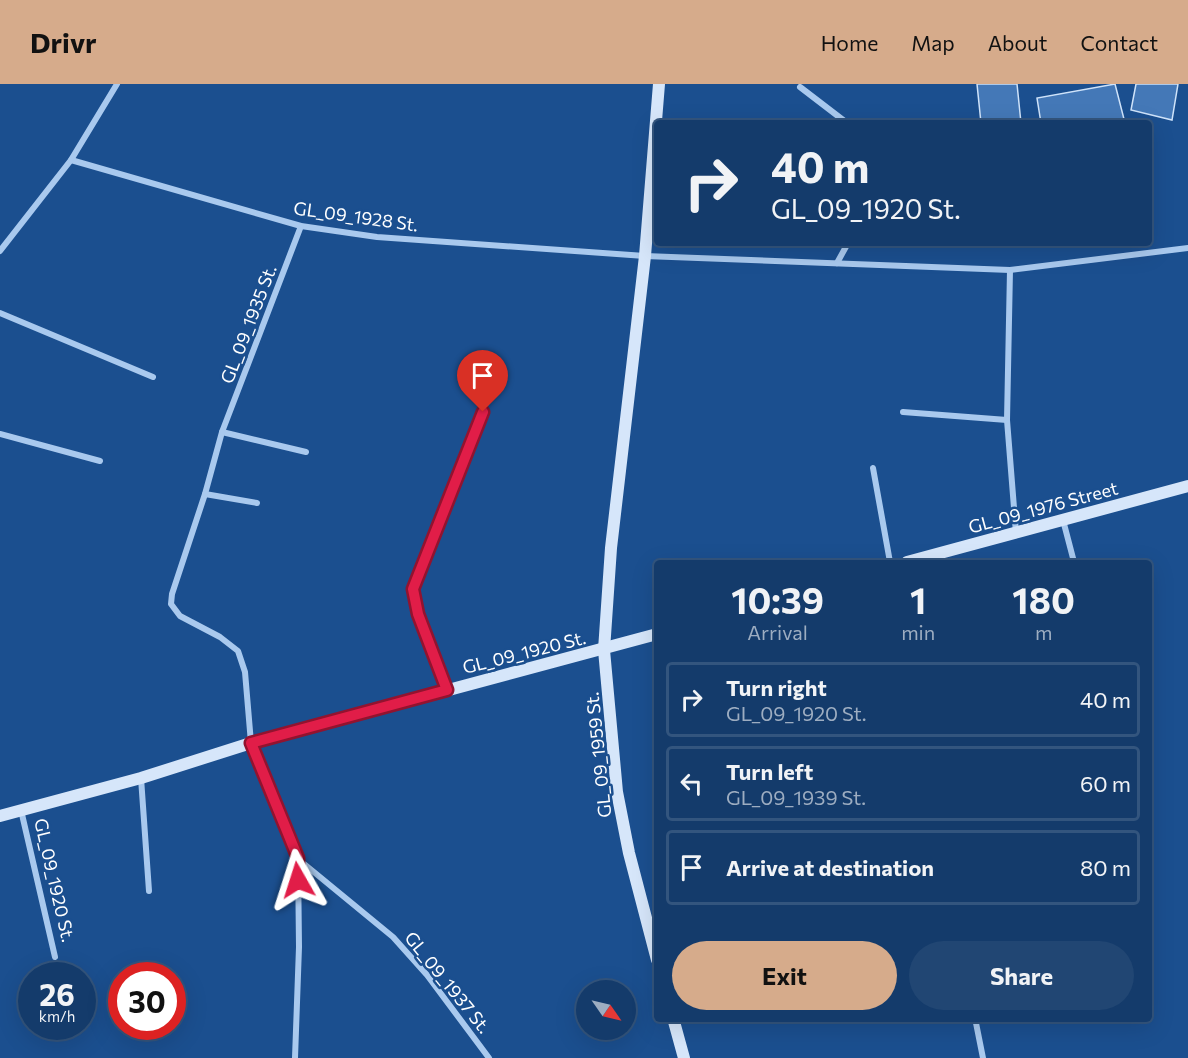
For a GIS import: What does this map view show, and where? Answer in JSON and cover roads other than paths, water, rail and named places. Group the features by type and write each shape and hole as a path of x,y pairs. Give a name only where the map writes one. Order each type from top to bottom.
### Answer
{"main road":[{"name":"GL_09_1959 St.","path":"656,120 659,84"},
{"name":"GL_09_1959 St.","path":"654,145 645,256 610,548 604,650 617,792 629,853 654,949"},
{"name":"GL_09_1976 Street","path":"915,560 1188,486"},
{"path":"604,650 654,635"},
{"name":"GL_09_1920 St.","path":"0,816 141,778 251,743 604,650"},
{"path":"674,1022 684,1058"}],"street":[{"path":"0,252 71,160 117,84"},
{"path":"800,87 844,120"},
{"name":"GL_09_1928 St.","path":"71,160 301,226 376,237 645,256 1010,270 1188,248"},
{"name":"GL_09_1935 St.","path":"251,743 244,672 238,651 220,637 180,616 171,604 172,594 205,494 222,432 301,226"},
{"path":"837,263 846,246"},
{"path":"1010,270 1007,420 1016,534"},
{"path":"0,313 153,377"},
{"path":"447,690 418,614 413,589 491,390"},
{"path":"903,412 1007,420"},
{"path":"222,432 306,452"},
{"path":"0,434 100,461"},
{"path":"873,468 890,560"},
{"path":"205,494 257,503"},
{"path":"1063,519 1073,560"},
{"path":"251,743 298,858 295,1058"},
{"path":"141,778 149,891"},
{"name":"GL_09_1920 St.","path":"21,810 55,957"},
{"name":"GL_09_1937 St.","path":"298,858 393,937 427,975 489,1058"},
{"path":"976,1022 983,1058"}]}
